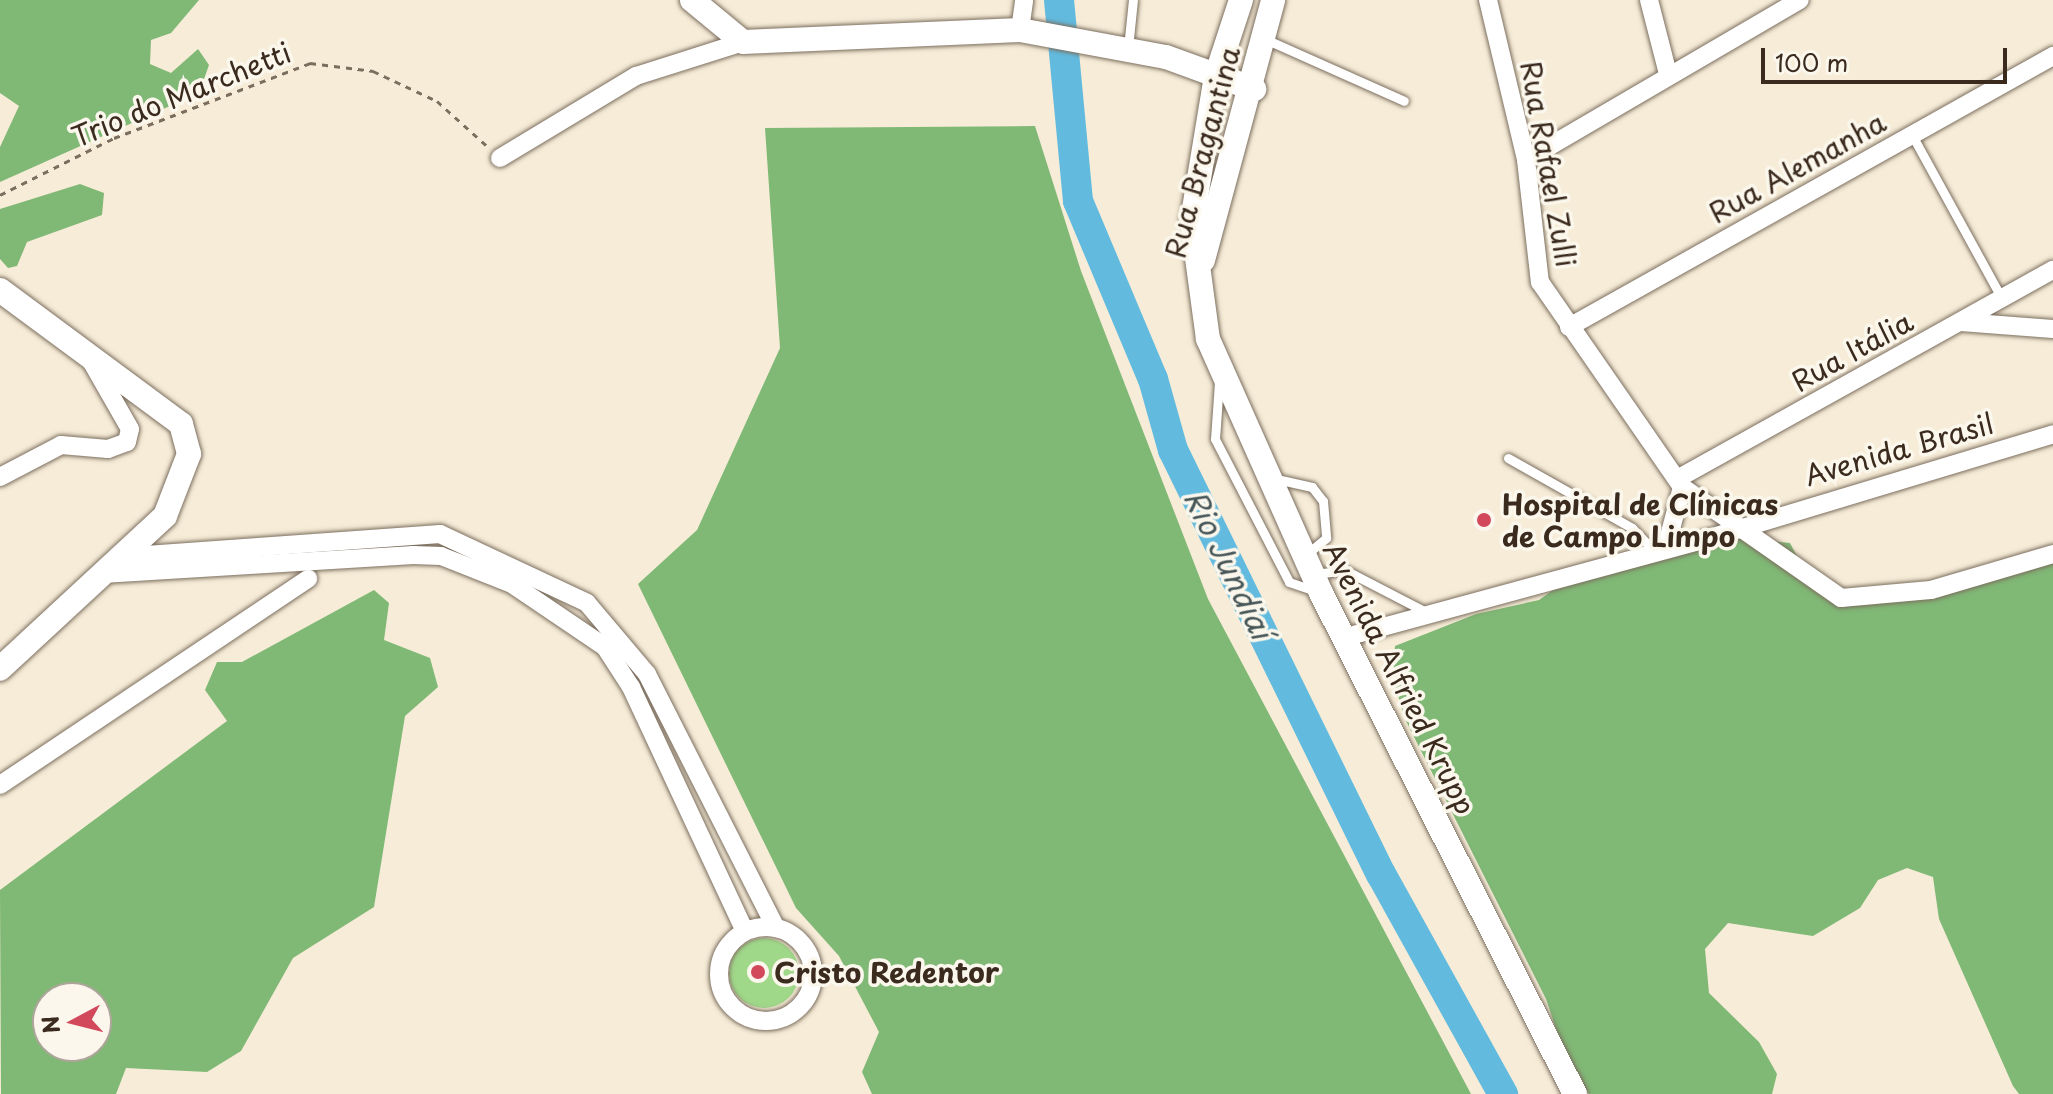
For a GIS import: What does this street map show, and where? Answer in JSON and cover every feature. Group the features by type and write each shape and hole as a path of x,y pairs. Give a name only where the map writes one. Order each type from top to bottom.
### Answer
{"main road":[{"path":"692,0 743,42 1020,30 1166,57 1254,89"},
{"name":"Rua Bragantina","path":"1199,279 1192,221 1216,76 1241,0"},
{"name":"Rua Bragantina","path":"1199,279 1254,89 1273,0"},
{"path":"1166,57 1210,112"},
{"name":"Avenida Alfried Krupp","path":"1199,279 1220,371 1265,477 1575,1094"},
{"path":"0,290 181,424 186,437 187,471 177,498 0,669"}],"street":[{"path":"1020,30 1024,0"},
{"name":"Rua Rafael Zulli","path":"1488,0 1526,160 1531,252 1540,282 1680,483"},
{"path":"1649,0 1668,74"},
{"path":"1526,160 1668,74 1800,0"},
{"path":"500,158 636,76 743,42"},
{"name":"Rua Alemanha","path":"1569,327 2053,56"},
{"name":"Rua Itália","path":"1680,483 2053,270"},
{"path":"1961,322 2053,329"},
{"path":"0,477 61,445 108,449 127,442 130,429 85,352"},
{"name":"Avenida Brasil","path":"1346,637 1426,612 1744,527 2053,434"},
{"path":"1659,549 1680,483 1841,598 1931,590 2053,554"},
{"path":"110,566 440,534 518,576 605,647 631,687 745,931"},
{"path":"110,566 441,556 518,576 587,603 628,646 776,928 801,943 813,970 797,1009 771,1021 743,1015 723,994 724,951 745,931 776,928"},
{"path":"0,785 308,579"}],"lane":[{"path":"1117,47 1133,0"},
{"path":"1264,39 1404,101"},
{"path":"1912,135 2002,299"},
{"path":"1220,371 1215,439 1289,582 1345,570 1426,612"},
{"path":"1508,458 1632,528 1659,549"},
{"path":"1265,477 1303,483 1323,501 1326,538 1312,575"}],"path":[{"name":"Trio do Marchetti","path":"0,195 114,138 310,63 373,71 437,101 500,158"}],"green space":[{"path":"0,0 199,0 171,33 151,40 150,64 171,73 198,49 209,65 199,93 0,182 0,147 19,106 0,93"},
{"path":"1035,126 1081,271 1208,599 1471,1094 872,1094 862,1072 879,1032 839,956 796,908 638,584 697,530 780,348 765,128"},
{"path":"80,184 104,193 102,215 27,242 17,266 8,268 0,259 0,209"},
{"path":"1728,537 1790,543 1816,592 1870,601 2053,552 2053,1094 2019,1094 2013,1086 1939,919 1933,877 1907,868 1878,880 1860,908 1813,936 1728,923 1705,949 1709,993 1759,1042 1777,1074 1772,1094 1589,1094 1571,1073 1546,999 1404,717 1393,677 1395,646 1476,614 1539,600 1581,570"},
{"path":"374,590 389,603 384,640 430,658 438,687 405,716 374,907 293,958 241,1051 207,1072 126,1068 116,1094 1,1094 0,890 227,721 205,690 217,662 242,662"},
{"path":"764,938 789,948 799,973 789,998 764,1008 739,998 729,973 739,948"}],"waterway":[{"name":"Rio Jundiaí","path":"1059,0 1078,201 1153,379 1173,450 1381,874 1503,1094"}],"place":[{"name":"Hospital de Clínicas de Campo Limpo","path":"1484,520"},
{"name":"Cristo Redentor","path":"758,972"}]}
